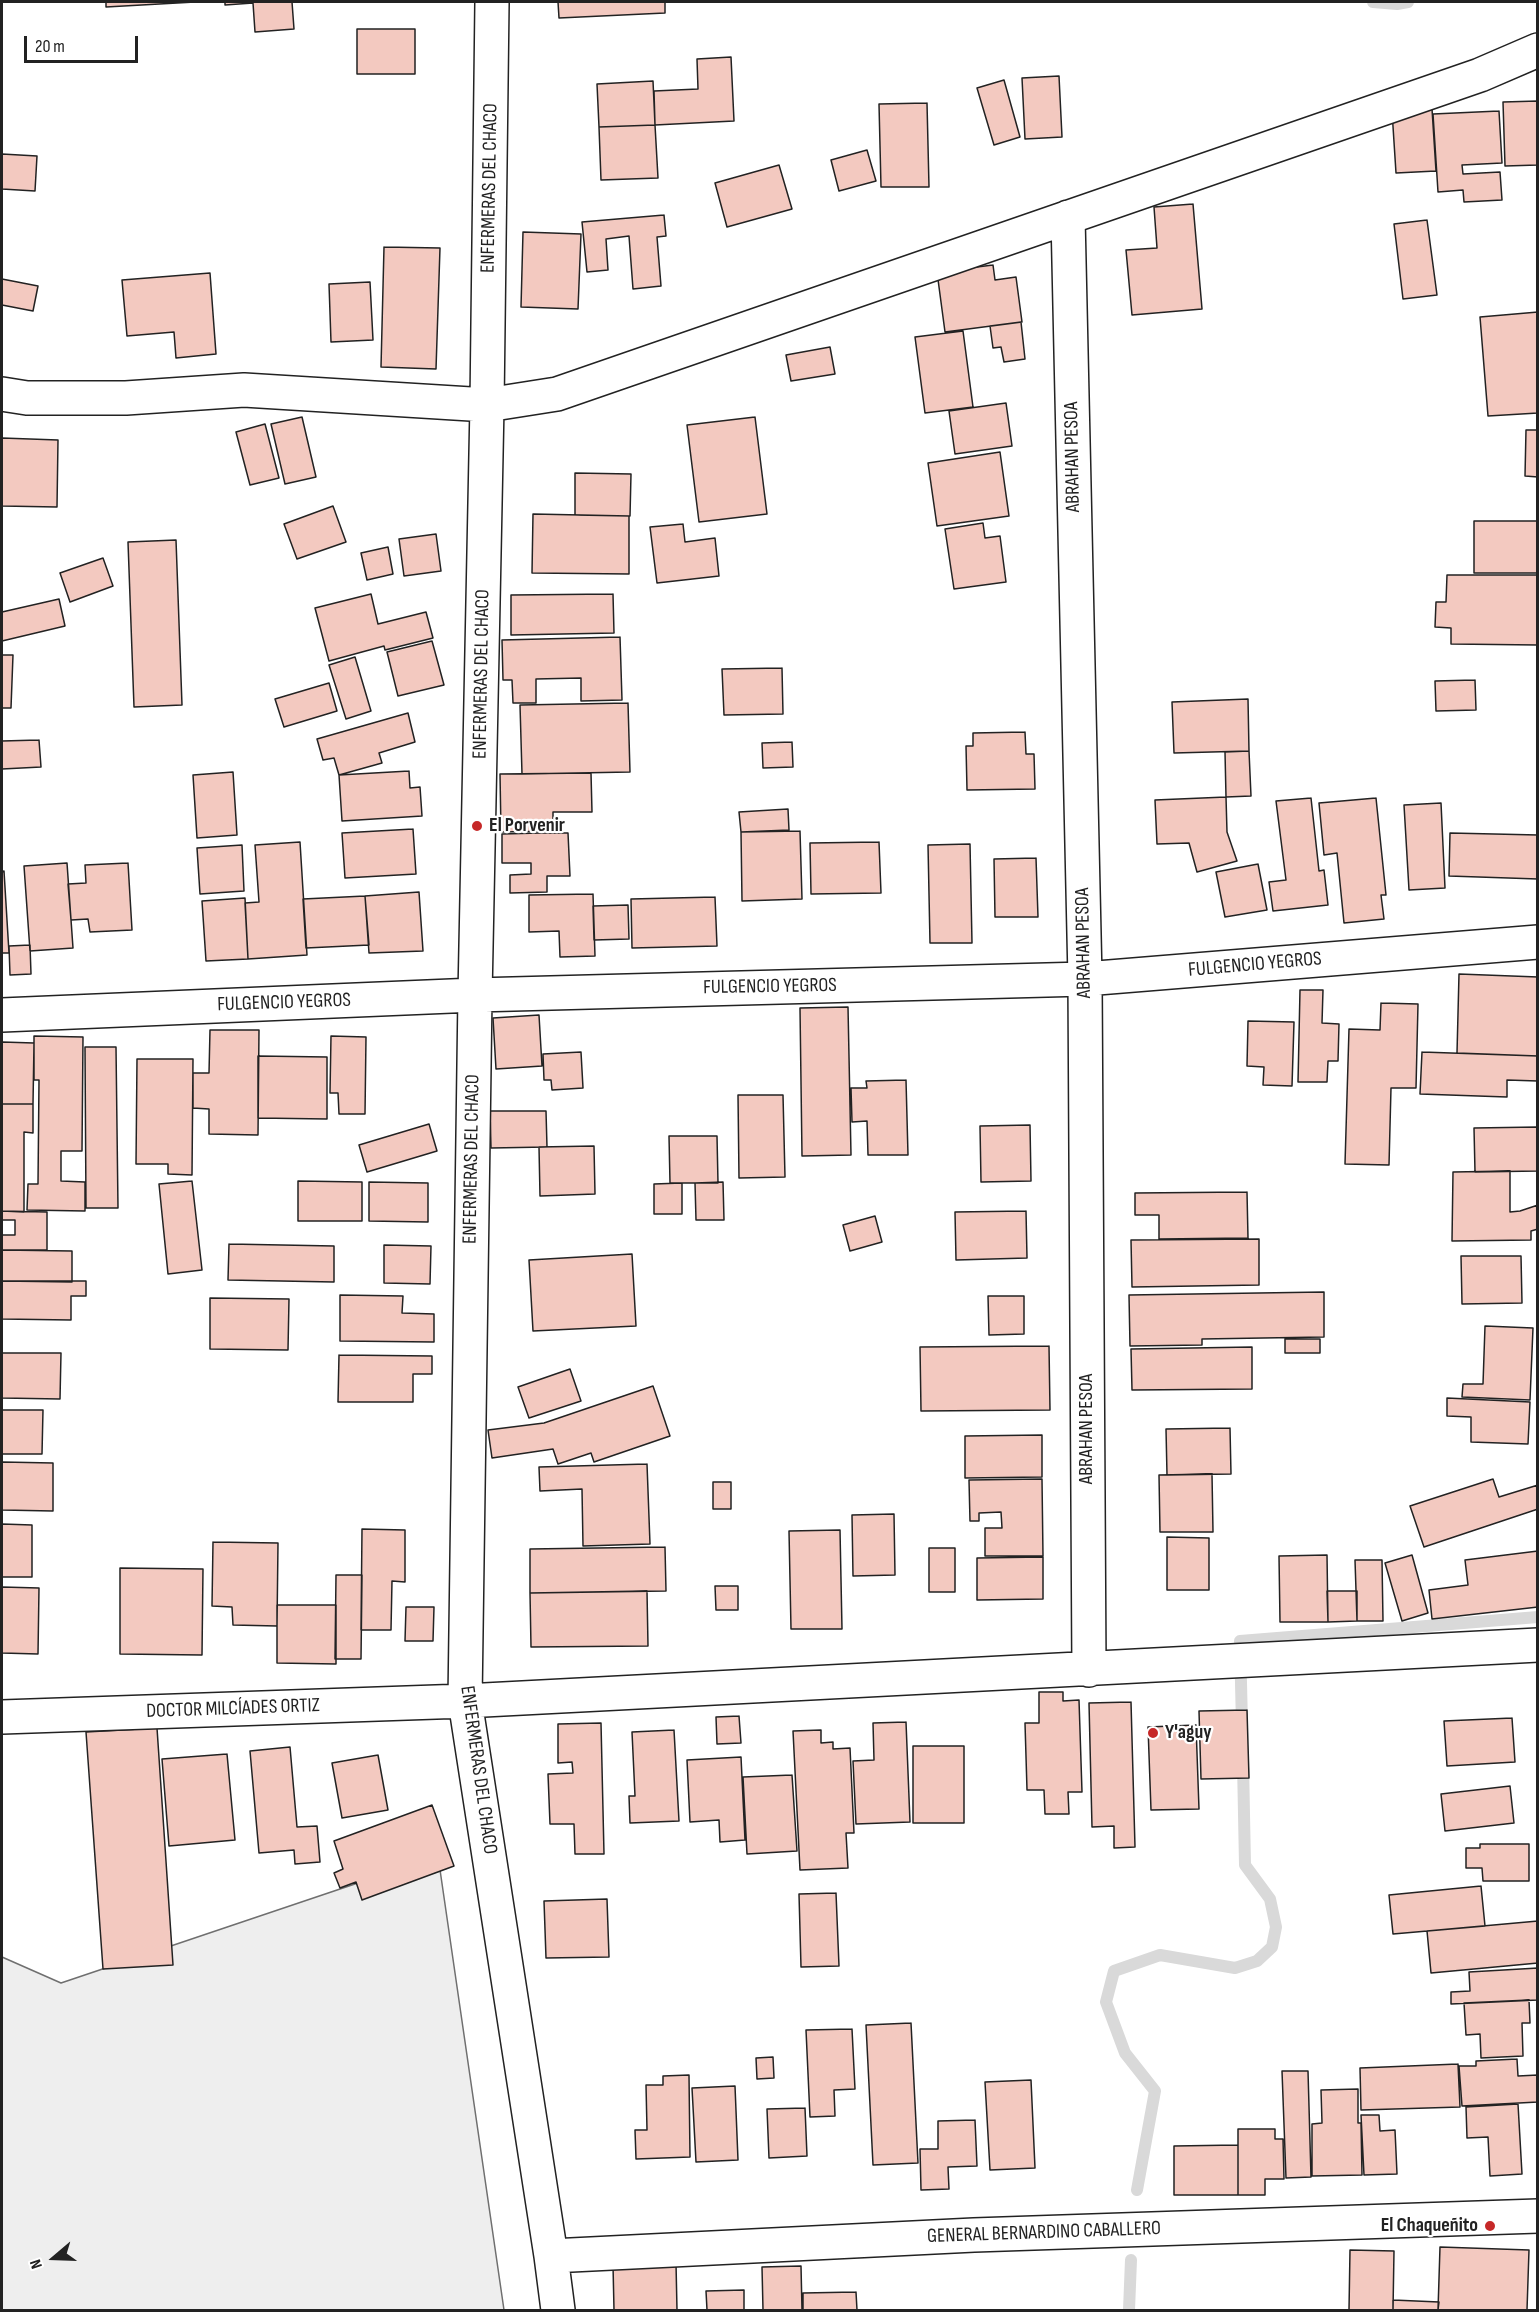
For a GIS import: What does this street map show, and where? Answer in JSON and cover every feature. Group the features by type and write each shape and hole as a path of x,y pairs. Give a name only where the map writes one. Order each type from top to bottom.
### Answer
{"street":[{"name":"ENFERMERAS DEL CHACO","path":"492,2 488,405 474,995 465,1701 558,2310"},
{"path":"2,394 27,398 126,399 244,390 488,405 557,394 1480,75 1538,50"},
{"name":"ABRAHAN PESOA","path":"1068,217 1085,979 1089,1670"},
{"name":"FULGENCIO YEGROS","path":"2,1015 474,995 1085,979 1538,942"},
{"name":"DOCTOR MILCÍADES ORTIZ","path":"2,1717 465,1701 1538,1645"},
{"name":"GENERAL BERNARDINO CABALLERO","path":"551,2256 974,2235 1538,2216"}],"shaded area":[{"path":"438,1856 504,2310 2,2310 2,1957 61,1983"}],"building":[{"path":"106,2 195,2 106,7"},
{"path":"225,2 292,2 294,29 255,32 253,3 225,5"},
{"path":"558,2 665,2 665,13 559,18"},
{"path":"357,29 415,29 415,74 357,74"},
{"path":"731,57 734,121 655,125 654,91 698,89 697,59"},
{"path":"1059,76 1062,137 1025,139 1022,78"},
{"path":"1004,80 1020,137 994,145 977,88"},
{"path":"653,81 655,125 599,127 597,84"},
{"path":"1538,101 1538,165 1505,166 1503,102"},
{"path":"927,103 929,187 881,187 879,104"},
{"path":"1432,109 1436,171 1396,173 1392,111"},
{"path":"1499,111 1502,163 1462,165 1463,174 1500,172 1502,200 1464,202 1463,190 1438,192 1433,114"},
{"path":"655,125 658,178 601,180 599,127"},
{"path":"867,150 876,181 839,191 831,160"},
{"path":"2,154 37,156 35,191 2,189"},
{"path":"779,165 792,209 727,227 715,183"},
{"path":"1193,204 1202,309 1132,315 1126,250 1157,248 1154,207"},
{"path":"664,215 666,236 657,237 661,286 633,289 629,236 606,239 608,270 587,272 582,222"},
{"path":"1427,220 1437,295 1403,299 1394,224"},
{"path":"523,232 581,234 578,309 521,307"},
{"path":"384,247 440,248 436,369 381,367"},
{"path":"993,265 995,280 1016,277 1022,322 945,332 937,272"},
{"path":"210,273 216,354 176,358 174,332 127,336 122,280"},
{"path":"2,279 38,286 33,311 2,305"},
{"path":"370,282 373,340 331,342 329,284"},
{"path":"1538,312 1538,413 1488,416 1480,317"},
{"path":"1021,322 1025,359 1004,362 1001,347 993,348 990,326"},
{"path":"963,331 973,407 925,413 915,337"},
{"path":"830,347 835,374 791,381 786,355"},
{"path":"1006,403 1012,446 955,454 949,411"},
{"path":"302,417 316,477 285,484 271,424"},
{"path":"755,417 767,514 699,522 687,425"},
{"path":"265,424 279,478 250,485 236,432"},
{"path":"1526,430 1538,430 1538,477 1525,476"},
{"path":"2,438 58,440 57,507 2,506"},
{"path":"1000,452 1009,516 937,526 928,463"},
{"path":"575,473 631,474 630,516 575,515"},
{"path":"333,506 346,542 297,559 284,524"},
{"path":"533,514 629,516 629,574 532,573"},
{"path":"1474,521 1538,521 1538,573 1474,573"},
{"path":"983,523 985,538 1000,536 1006,582 954,589 945,529"},
{"path":"683,524 685,542 715,538 719,576 657,583 650,527"},
{"path":"436,534 441,571 404,576 399,539"},
{"path":"176,540 182,705 134,707 128,542"},
{"path":"388,547 393,574 367,580 361,553"},
{"path":"103,558 113,586 70,602 60,573"},
{"path":"1447,575 1538,575 1538,645 1451,644 1451,628 1435,627 1436,602 1446,602"},
{"path":"371,594 378,624 426,612 433,638 385,650 384,646 329,661 315,608"},
{"path":"613,594 614,633 511,635 511,595"},
{"path":"59,599 65,626 2,641 2,612"},
{"path":"620,637 622,700 581,701 581,678 536,679 536,703 513,703 512,680 503,680 502,640"},
{"path":"432,641 444,685 398,696 387,652"},
{"path":"2,655 13,655 11,708 2,708"},
{"path":"355,657 371,711 346,719 329,665"},
{"path":"782,668 783,714 724,715 722,669"},
{"path":"1475,680 1476,710 1436,711 1435,681"},
{"path":"329,683 337,711 284,727 275,699"},
{"path":"1248,699 1249,751 1174,753 1172,702"},
{"path":"628,703 630,772 522,774 520,705"},
{"path":"408,713 415,742 379,753 382,763 339,775 334,758 323,760 317,739"},
{"path":"1025,732 1026,754 1034,754 1035,789 967,790 966,746 973,746 973,733"},
{"path":"39,740 41,767 2,769 2,741"},
{"path":"792,742 793,767 763,768 762,743"},
{"path":"1249,751 1251,796 1226,797 1225,752"},
{"path":"409,771 410,788 420,787 422,816 342,821 339,775"},
{"path":"233,772 237,835 197,838 193,775"},
{"path":"591,773 592,812 553,812 553,831 501,832 500,774"},
{"path":"1226,797 1227,832 1237,861 1197,872 1189,843 1157,844 1155,800"},
{"path":"1311,798 1319,871 1324,870 1328,905 1273,911 1269,882 1286,880 1276,801"},
{"path":"1376,798 1386,895 1381,895 1384,919 1344,923 1337,853 1324,855 1319,803"},
{"path":"1441,803 1445,888 1409,890 1404,805"},
{"path":"788,809 789,830 741,832 739,812"},
{"path":"413,829 416,874 345,878 342,833"},
{"path":"800,831 802,899 742,901 741,832"},
{"path":"568,833 570,876 547,876 547,892 510,893 510,875 531,874 531,863 502,863 502,834"},
{"path":"1450,833 1538,835 1538,879 1449,876"},
{"path":"300,842 307,955 248,959 245,903 259,902 255,845"},
{"path":"879,842 881,893 811,894 810,843"},
{"path":"970,844 972,943 930,943 928,845"},
{"path":"242,845 244,891 200,894 197,848"},
{"path":"1036,858 1038,917 995,917 994,859"},
{"path":"67,863 73,948 30,951 24,866"},
{"path":"128,863 132,930 90,932 88,919 71,920 68,884 86,883 85,865"},
{"path":"1258,864 1267,910 1225,917 1216,872"},
{"path":"4,871 9,953 2,953 2,872"},
{"path":"419,892 423,951 369,953 365,896"},
{"path":"593,894 595,956 560,957 559,931 529,932 529,895"},
{"path":"365,896 369,945 306,948 303,899"},
{"path":"715,897 717,946 632,948 631,899"},
{"path":"245,898 248,959 206,961 202,901"},
{"path":"628,905 629,939 594,940 593,906"},
{"path":"30,945 31,974 10,975 9,946"},
{"path":"1459,974 1538,977 1538,1056 1457,1053"},
{"path":"1300,990 1323,990 1322,1023 1339,1024 1338,1061 1328,1061 1327,1082 1298,1082"},
{"path":"1381,1003 1418,1004 1416,1088 1391,1088 1389,1165 1345,1164 1349,1029 1380,1030"},
{"path":"848,1007 851,1155 802,1156 800,1008"},
{"path":"539,1015 542,1066 496,1069 493,1018"},
{"path":"1248,1021 1294,1022 1292,1086 1263,1085 1264,1067 1247,1066"},
{"path":"210,1030 259,1030 258,1135 209,1134 209,1109 193,1108 193,1073 209,1073"},
{"path":"34,1036 83,1037 82,1151 61,1151 61,1181 85,1182 85,1211 27,1210 28,1184 38,1184 39,1080 34,1080"},
{"path":"331,1036 366,1037 365,1114 339,1114 338,1093 330,1093"},
{"path":"2,1042 34,1043 33,1104 2,1104"},
{"path":"85,1047 116,1047 118,1208 86,1208"},
{"path":"581,1052 583,1088 552,1090 551,1080 544,1080 543,1054"},
{"path":"1422,1052 1538,1056 1538,1081 1507,1080 1507,1097 1420,1094"},
{"path":"258,1056 327,1057 327,1119 258,1118"},
{"path":"137,1059 193,1059 192,1175 168,1174 168,1164 136,1164"},
{"path":"906,1080 908,1155 868,1155 867,1121 852,1122 851,1088 867,1088 866,1081"},
{"path":"738,1095 783,1095 785,1177 739,1178"},
{"path":"2,1104 33,1104 33,1133 24,1132 24,1212 2,1211"},
{"path":"490,1111 546,1111 547,1147 491,1148"},
{"path":"429,1124 437,1151 367,1172 359,1145"},
{"path":"1030,1125 1031,1181 981,1182 980,1126"},
{"path":"1538,1127 1538,1171 1475,1172 1474,1128"},
{"path":"669,1136 717,1136 718,1183 670,1183"},
{"path":"594,1146 595,1194 540,1196 539,1147"},
{"path":"1510,1171 1510,1212 1538,1205 1538,1229 1531,1231 1531,1240 1452,1241 1453,1172"},
{"path":"192,1181 202,1270 168,1274 159,1184"},
{"path":"298,1181 362,1182 362,1221 298,1221"},
{"path":"369,1182 428,1183 428,1222 369,1221"},
{"path":"723,1182 724,1220 696,1220 695,1183"},
{"path":"682,1183 682,1214 654,1214 654,1184"},
{"path":"1247,1192 1248,1238 1159,1239 1159,1215 1135,1215 1135,1193"},
{"path":"2,1211 47,1212 47,1250 2,1250 2,1235 15,1235 15,1220 2,1220"},
{"path":"1026,1211 1027,1258 956,1260 955,1212"},
{"path":"875,1216 882,1242 850,1251 843,1225"},
{"path":"1259,1239 1259,1285 1132,1287 1131,1240"},
{"path":"229,1244 334,1246 334,1282 228,1280"},
{"path":"384,1245 431,1246 430,1284 384,1283"},
{"path":"2,1250 72,1251 72,1282 2,1281"},
{"path":"632,1254 636,1326 533,1331 529,1260"},
{"path":"1461,1256 1521,1256 1522,1303 1462,1304"},
{"path":"2,1281 86,1281 86,1296 71,1296 71,1320 2,1319"},
{"path":"1324,1292 1324,1337 1202,1339 1202,1345 1130,1346 1129,1295"},
{"path":"340,1295 403,1296 402,1313 434,1314 434,1342 340,1341"},
{"path":"988,1296 1024,1296 1024,1334 989,1335"},
{"path":"210,1298 289,1299 288,1350 210,1349"},
{"path":"1485,1326 1533,1328 1530,1400 1462,1397 1463,1384 1483,1384"},
{"path":"1285,1339 1320,1339 1320,1353 1285,1353"},
{"path":"1049,1346 1050,1410 921,1411 920,1347"},
{"path":"1252,1347 1252,1389 1132,1390 1131,1349"},
{"path":"2,1353 61,1353 60,1399 2,1398"},
{"path":"339,1355 432,1356 432,1374 413,1374 413,1402 338,1402"},
{"path":"570,1369 581,1401 529,1418 518,1387"},
{"path":"653,1386 670,1436 594,1462 591,1453 558,1464 553,1449 492,1458 488,1430 544,1423"},
{"path":"1447,1398 1530,1402 1528,1444 1471,1442 1471,1417 1447,1416"},
{"path":"2,1410 43,1410 42,1454 2,1454"},
{"path":"1230,1428 1231,1474 1167,1475 1166,1429"},
{"path":"1042,1435 1042,1477 965,1478 965,1436"},
{"path":"2,1462 53,1463 53,1511 2,1510"},
{"path":"647,1464 650,1544 583,1546 582,1489 540,1491 539,1467"},
{"path":"1212,1474 1213,1532 1160,1532 1159,1475"},
{"path":"1042,1479 1043,1556 985,1556 985,1528 1002,1528 1001,1512 979,1513 979,1521 970,1521 969,1480"},
{"path":"1493,1479 1499,1497 1538,1485 1538,1509 1424,1547 1410,1506"},
{"path":"713,1482 731,1482 731,1509 713,1509"},
{"path":"894,1514 895,1575 853,1576 852,1515"},
{"path":"2,1524 32,1525 32,1577 2,1577"},
{"path":"362,1529 405,1530 405,1582 392,1581 391,1630 361,1630"},
{"path":"840,1530 842,1629 791,1629 789,1531"},
{"path":"1167,1537 1209,1538 1209,1590 1167,1590"},
{"path":"213,1542 278,1543 277,1626 233,1625 232,1607 212,1606"},
{"path":"665,1547 666,1591 530,1593 530,1549"},
{"path":"929,1548 955,1548 955,1592 929,1592"},
{"path":"1538,1551 1538,1607 1432,1619 1429,1590 1468,1585 1465,1560"},
{"path":"1327,1555 1328,1622 1280,1622 1279,1556"},
{"path":"1412,1555 1428,1613 1402,1621 1385,1563"},
{"path":"1043,1557 1043,1599 977,1600 977,1558"},
{"path":"1355,1560 1382,1560 1383,1621 1357,1621"},
{"path":"120,1568 203,1569 202,1655 120,1654"},
{"path":"336,1575 362,1575 361,1659 335,1659"},
{"path":"715,1586 738,1586 738,1610 716,1610"},
{"path":"2,1587 39,1588 38,1654 2,1653"},
{"path":"647,1591 648,1646 531,1647 530,1593"},
{"path":"1327,1591 1357,1591 1357,1621 1328,1622"},
{"path":"277,1605 336,1605 336,1664 277,1663"},
{"path":"406,1607 434,1607 433,1641 405,1641"},
{"path":"1039,1692 1063,1692 1063,1701 1079,1700 1082,1792 1068,1792 1069,1814 1045,1814 1044,1790 1027,1790 1025,1723 1039,1723"},
{"path":"1131,1702 1135,1847 1114,1848 1114,1826 1092,1827 1089,1703"},
{"path":"1247,1710 1249,1778 1201,1779 1199,1711"},
{"path":"739,1716 741,1743 717,1744 716,1717"},
{"path":"1512,1718 1515,1762 1447,1766 1444,1721"},
{"path":"906,1722 910,1822 856,1824 853,1761 874,1760 873,1723"},
{"path":"601,1723 604,1854 575,1854 574,1824 550,1824 548,1774 573,1773 572,1762 558,1763 558,1724"},
{"path":"1196,1725 1199,1809 1151,1810 1148,1727"},
{"path":"157,1728 173,1965 103,1969 86,1732"},
{"path":"674,1730 679,1821 630,1823 629,1796 635,1796 632,1732"},
{"path":"821,1730 821,1743 833,1742 833,1749 850,1748 854,1833 846,1833 848,1868 800,1870 793,1731"},
{"path":"913,1746 964,1746 964,1823 913,1823"},
{"path":"290,1747 297,1827 317,1826 320,1862 295,1864 294,1850 259,1853 250,1751"},
{"path":"227,1754 235,1840 169,1846 162,1759"},
{"path":"378,1755 388,1810 342,1818 332,1763"},
{"path":"741,1757 745,1840 720,1842 719,1820 690,1822 687,1760"},
{"path":"792,1775 797,1851 747,1854 743,1777"},
{"path":"1510,1786 1514,1823 1445,1831 1441,1794"},
{"path":"432,1805 454,1866 362,1900 356,1882 340,1888 334,1873 343,1869 334,1841"},
{"path":"1480,1844 1529,1844 1529,1881 1483,1881 1482,1868 1466,1868 1466,1848 1480,1848"},
{"path":"1481,1886 1485,1926 1393,1934 1389,1895"},
{"path":"836,1893 839,1966 801,1967 799,1894"},
{"path":"607,1899 609,1957 546,1958 544,1901"},
{"path":"1538,1921 1538,1963 1431,1973 1427,1931"},
{"path":"1538,1968 1538,2000 1451,2004 1451,1992 1470,1991 1469,1972"},
{"path":"1529,2000 1530,2023 1522,2023 1523,2056 1481,2058 1480,2034 1466,2035 1464,2003"},
{"path":"911,2023 918,2163 873,2165 866,2025"},
{"path":"852,2029 855,2089 834,2090 835,2116 810,2117 806,2030"},
{"path":"773,2057 774,2078 757,2079 756,2058"},
{"path":"1517,2059 1518,2076 1538,2075 1538,2102 1462,2106 1459,2066 1476,2066 1476,2061"},
{"path":"1458,2064 1460,2107 1361,2110 1360,2068"},
{"path":"1282,2071 1308,2071 1311,2177 1286,2178"},
{"path":"689,2075 690,2157 636,2159 635,2130 647,2130 646,2085 663,2085 663,2076"},
{"path":"1031,2080 1035,2168 990,2170 985,2082"},
{"path":"735,2086 738,2160 696,2162 692,2088"},
{"path":"1358,2089 1362,2175 1312,2176 1312,2124 1322,2123 1321,2090"},
{"path":"1518,2104 1522,2174 1490,2176 1488,2137 1467,2138 1466,2107"},
{"path":"805,2108 807,2156 769,2158 767,2109"},
{"path":"1361,2115 1379,2115 1380,2131 1395,2130 1397,2174 1364,2175"},
{"path":"975,2120 977,2166 948,2167 949,2189 921,2190 920,2149 938,2149 938,2121"},
{"path":"1238,2129 1275,2129 1275,2139 1283,2139 1284,2179 1265,2179 1265,2195 1238,2195"},
{"path":"1238,2145 1238,2195 1174,2195 1174,2146"},
{"path":"1440,2247 1529,2250 1527,2310 1438,2310"},
{"path":"1350,2250 1394,2251 1393,2310 1349,2310"},
{"path":"676,2263 677,2310 614,2310 613,2265"},
{"path":"801,2266 802,2310 763,2310 762,2267"},
{"path":"744,2290 744,2310 707,2310 706,2291"},
{"path":"856,2292 857,2310 803,2310 803,2293"},
{"path":"1393,2300 1439,2302 1438,2310 1393,2310"}],"waterway":[{"path":"1373,2 1397,4 1408,2"},
{"path":"1242,1725 1240,1641 1538,1617"},
{"path":"1137,2190 1155,2091 1125,2053 1106,2002 1114,1971 1160,1955 1235,1968 1257,1961 1272,1947 1276,1927 1270,1899 1245,1865 1243,1763"},
{"path":"1129,2310 1131,2260"}],"place":[{"name":"El Porvenir","path":"477,826"},
{"name":"Y'aguy","path":"1153,1733"},
{"name":"El Chaqueñito","path":"1490,2226"}]}
